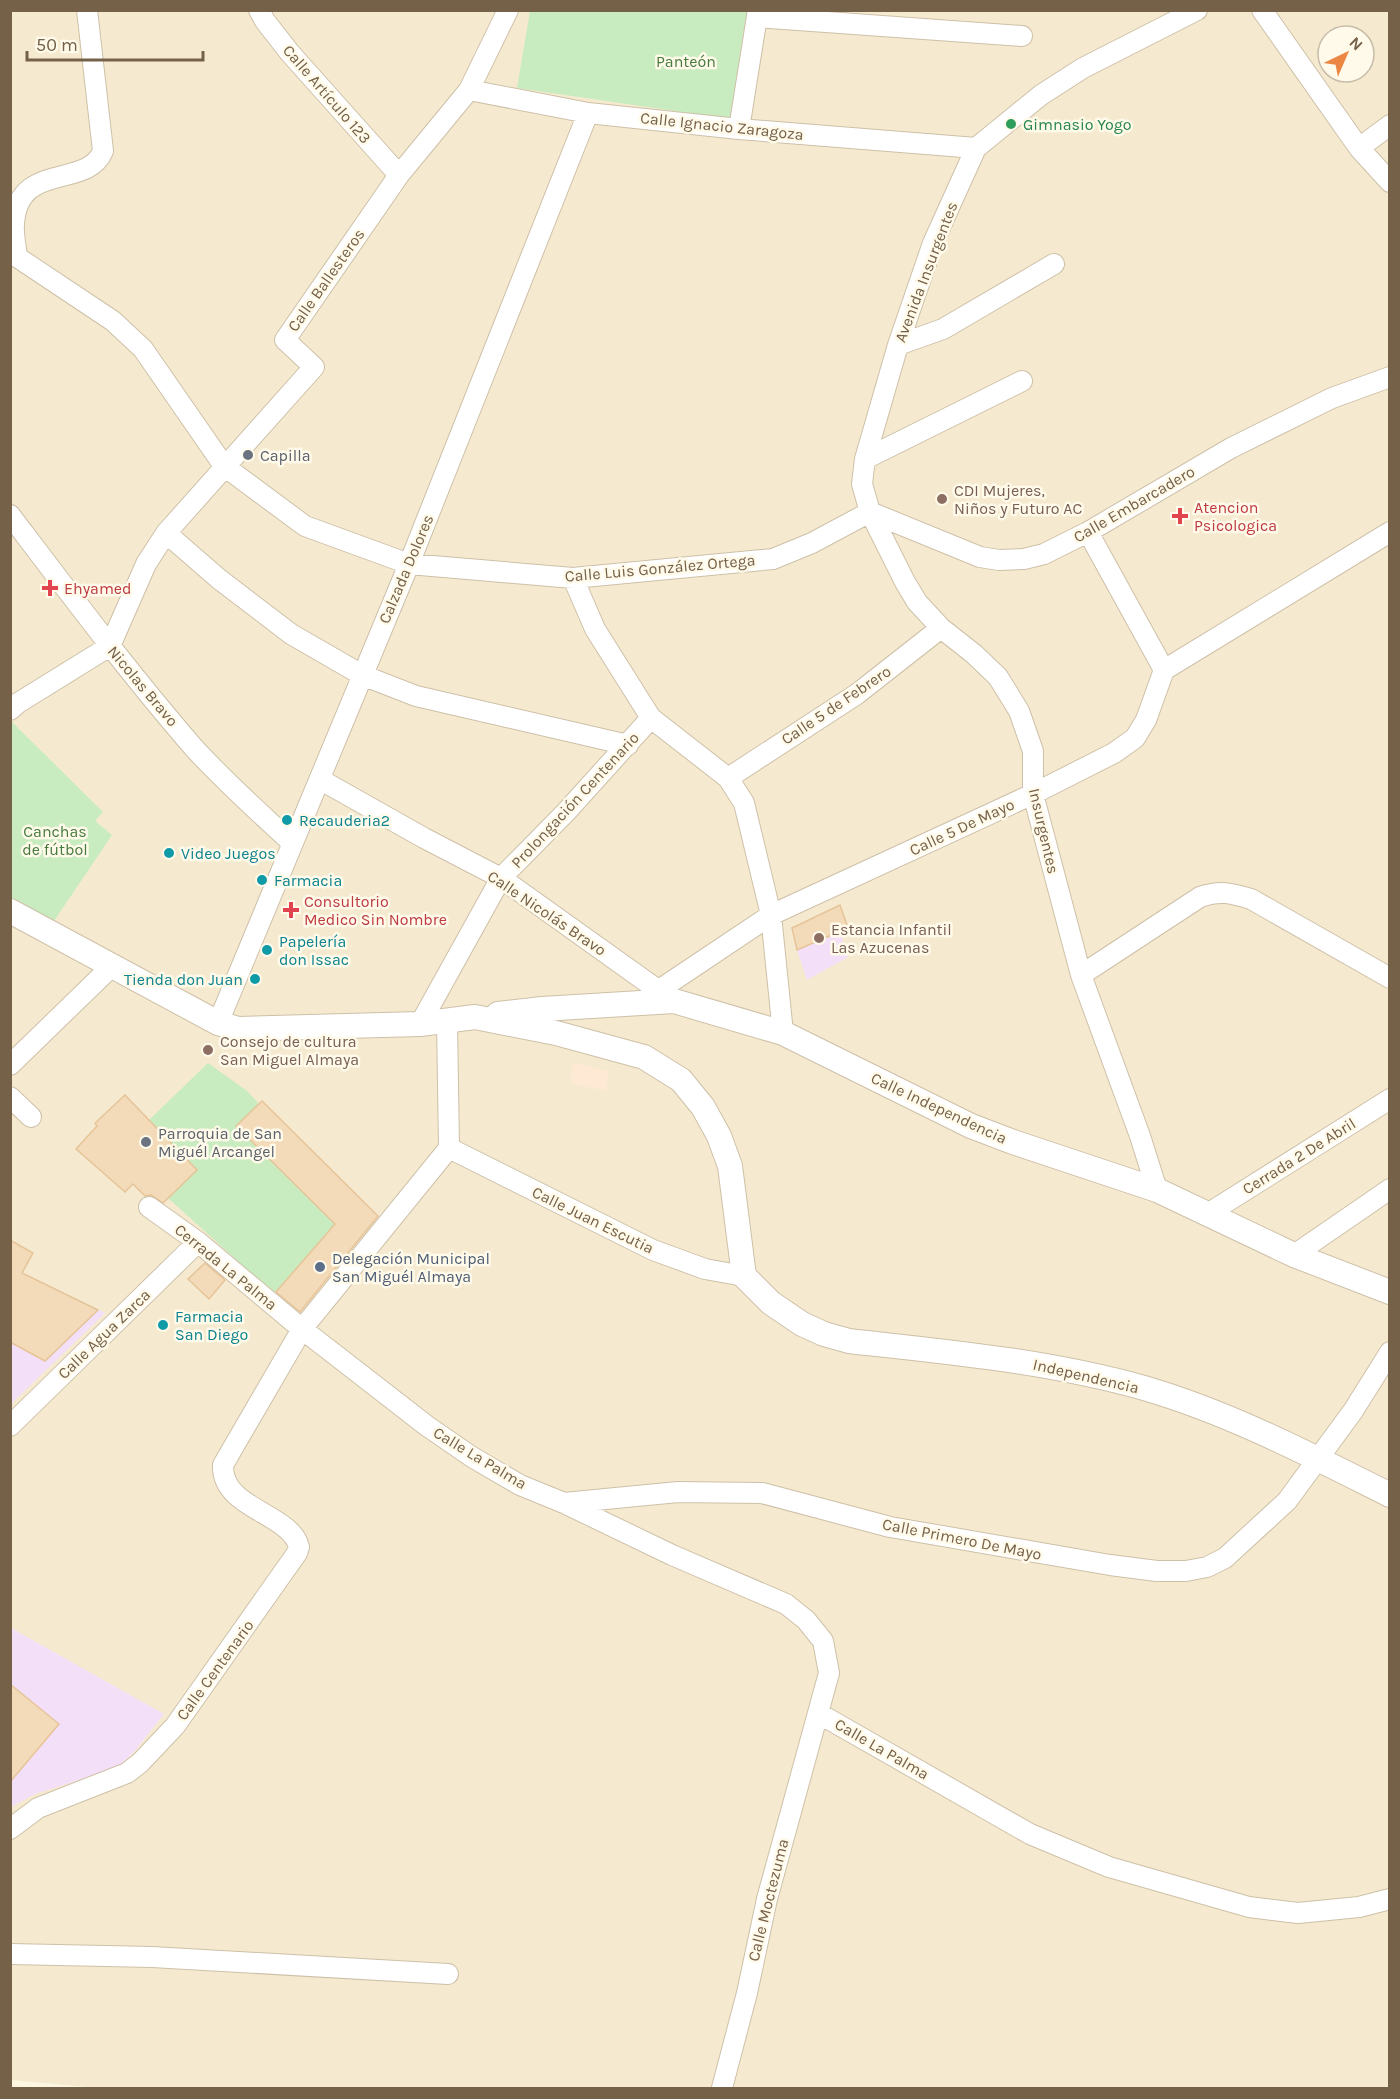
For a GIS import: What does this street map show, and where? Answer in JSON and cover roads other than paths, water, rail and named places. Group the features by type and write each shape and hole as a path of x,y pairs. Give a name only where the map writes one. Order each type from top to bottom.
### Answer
{"street":[{"path":"14,257 13,226 16,209 22,198 37,183 91,166 99,160 103,151 87,10"},
{"name":"Calle Artículo 123","path":"259,10 290,53 399,175"},
{"name":"Calle Ballesteros","path":"110,646 146,564 166,533 314,367 285,340 399,175 469,90 508,10"},
{"name":"Avenida Insurgentes","path":"870,512 862,484 866,459 897,345 933,243 976,148 1041,95 1083,68 1197,10"},
{"path":"1262,10 1359,148 1389,182"},
{"path":"739,129 758,14 1022,36"},
{"name":"Calle Ignacio Zaragoza","path":"469,90 588,113 739,129 976,148"},
{"name":"Calzada Dolores","path":"218,1023 409,564 588,113"},
{"path":"1359,148 1389,124"},
{"name":"Calle Luis González Ortega","path":"14,257 112,321 143,349 224,466 305,526 409,564 573,578 773,559 812,543 870,512"},
{"path":"897,345 943,329 1054,264"},
{"name":"Calle Embarcadero","path":"870,512 980,557 999,560 1024,559 1044,554 1088,532 1231,448 1332,398 1389,377"},
{"path":"866,459 1022,381"},
{"name":"Insurgentes","path":"870,512 917,602 940,628 974,654 998,677 1019,711 1033,751 1033,794 1081,975 1140,1136 1157,1190"},
{"name":"Nicolas Bravo","path":"10,515 110,646 195,748 238,793 292,843"},
{"path":"1088,532 1164,670 1389,532"},
{"path":"166,533 219,579 291,634 362,675 416,696 628,746"},
{"name":"Prolongación Centenario","path":"420,1024 501,878 628,746 651,718 595,629 573,578"},
{"name":"Calle 5 de Febrero","path":"728,778 857,694 940,628"},
{"path":"10,710 110,646"},
{"name":"Calle 5 De Mayo","path":"666,996 771,915 1033,794 1114,753 1135,738 1146,720 1164,670"},
{"path":"651,718 728,778 744,803 771,915 783,1032"},
{"name":"Calle Nicolás Bravo","path":"321,780 501,878 666,996"},
{"path":"1081,975 1200,897 1214,892 1230,893 1251,899 1389,978"},
{"name":"Calle Independencia","path":"10,911 218,1023 237,1029 447,1022 666,996 783,1032 971,1126 1013,1143 1157,1190 1294,1255 1389,1292"},
{"path":"10,1065 112,966"},
{"name":"Calle Independencia","path":"475,1017 605,1045 644,1057 681,1080 703,1107 719,1136 730,1166 744,1276"},
{"path":"302,1329 449,1148 447,1022"},
{"path":"10,1097 31,1117"},
{"name":"Cerrada 2 De Abril","path":"1209,1213 1389,1099"},
{"name":"Calle Juan Escutia","path":"449,1148 653,1250 705,1269 744,1276"},
{"path":"1294,1255 1389,1189"},
{"name":"Cerrada La Palma","path":"149,1207 198,1242 302,1329"},
{"name":"Calle Agua Zarca","path":"10,1426 198,1242"},
{"name":"Independencia","path":"744,1276 771,1303 802,1324 824,1334 849,1341 1047,1365 1144,1388 1196,1405 1256,1429 1389,1495"},
{"name":"Calle Centenario","path":"10,1829 38,1808 127,1773 140,1763 175,1726 297,1553 299,1547 293,1534 238,1498 227,1485 222,1474 223,1466 302,1329"},
{"name":"Calle La Palma","path":"302,1329 427,1426 472,1457 520,1485 564,1503 672,1555 786,1604 806,1620 823,1641 830,1673 818,1713 1030,1834 1109,1867 1249,1907 1298,1913 1359,1907 1389,1899"},
{"name":"Calle Primero De Mayo","path":"564,1503 678,1491 762,1493 902,1529 1110,1565 1157,1571 1186,1571 1207,1567 1225,1558 1287,1501 1353,1411 1389,1352"},
{"name":"Calle Moctezuma","path":"722,2088 747,1992 767,1899 818,1713"},
{"path":"10,1954 152,1957 448,1974"}],"place":[{"name":"Gimnasio Yogo","path":"1011,124"},
{"name":"Capilla","path":"248,455"},
{"name":"CDI Mujeres, Niños y Futuro AC","path":"942,499"},
{"name":"Atencion Psicologica","path":"1180,516"},
{"name":"Ehyamed","path":"50,588"},
{"name":"Recauderia2","path":"287,820"},
{"name":"Video Juegos","path":"169,853"},
{"name":"Farmacia","path":"262,880"},
{"name":"Consultorio Medico Sin Nombre","path":"291,910"},
{"name":"Estancia Infantil Las Azucenas","path":"819,938"},
{"name":"Papelería don Issac","path":"267,950"},
{"name":"Tienda don Juan","path":"255,979"},
{"name":"Consejo de cultura San Miguel Almaya","path":"208,1050"},
{"name":"Parroquia de San Miguél Arcangel","path":"146,1142"},
{"name":"Delegación Municipal San Miguél Almaya","path":"320,1267"},
{"name":"Farmacia San Diego","path":"163,1325"}],"park label":[{"name":"Panteón","path":"686,61"},
{"name":"Canchas de fútbol","path":"55,840"}]}
